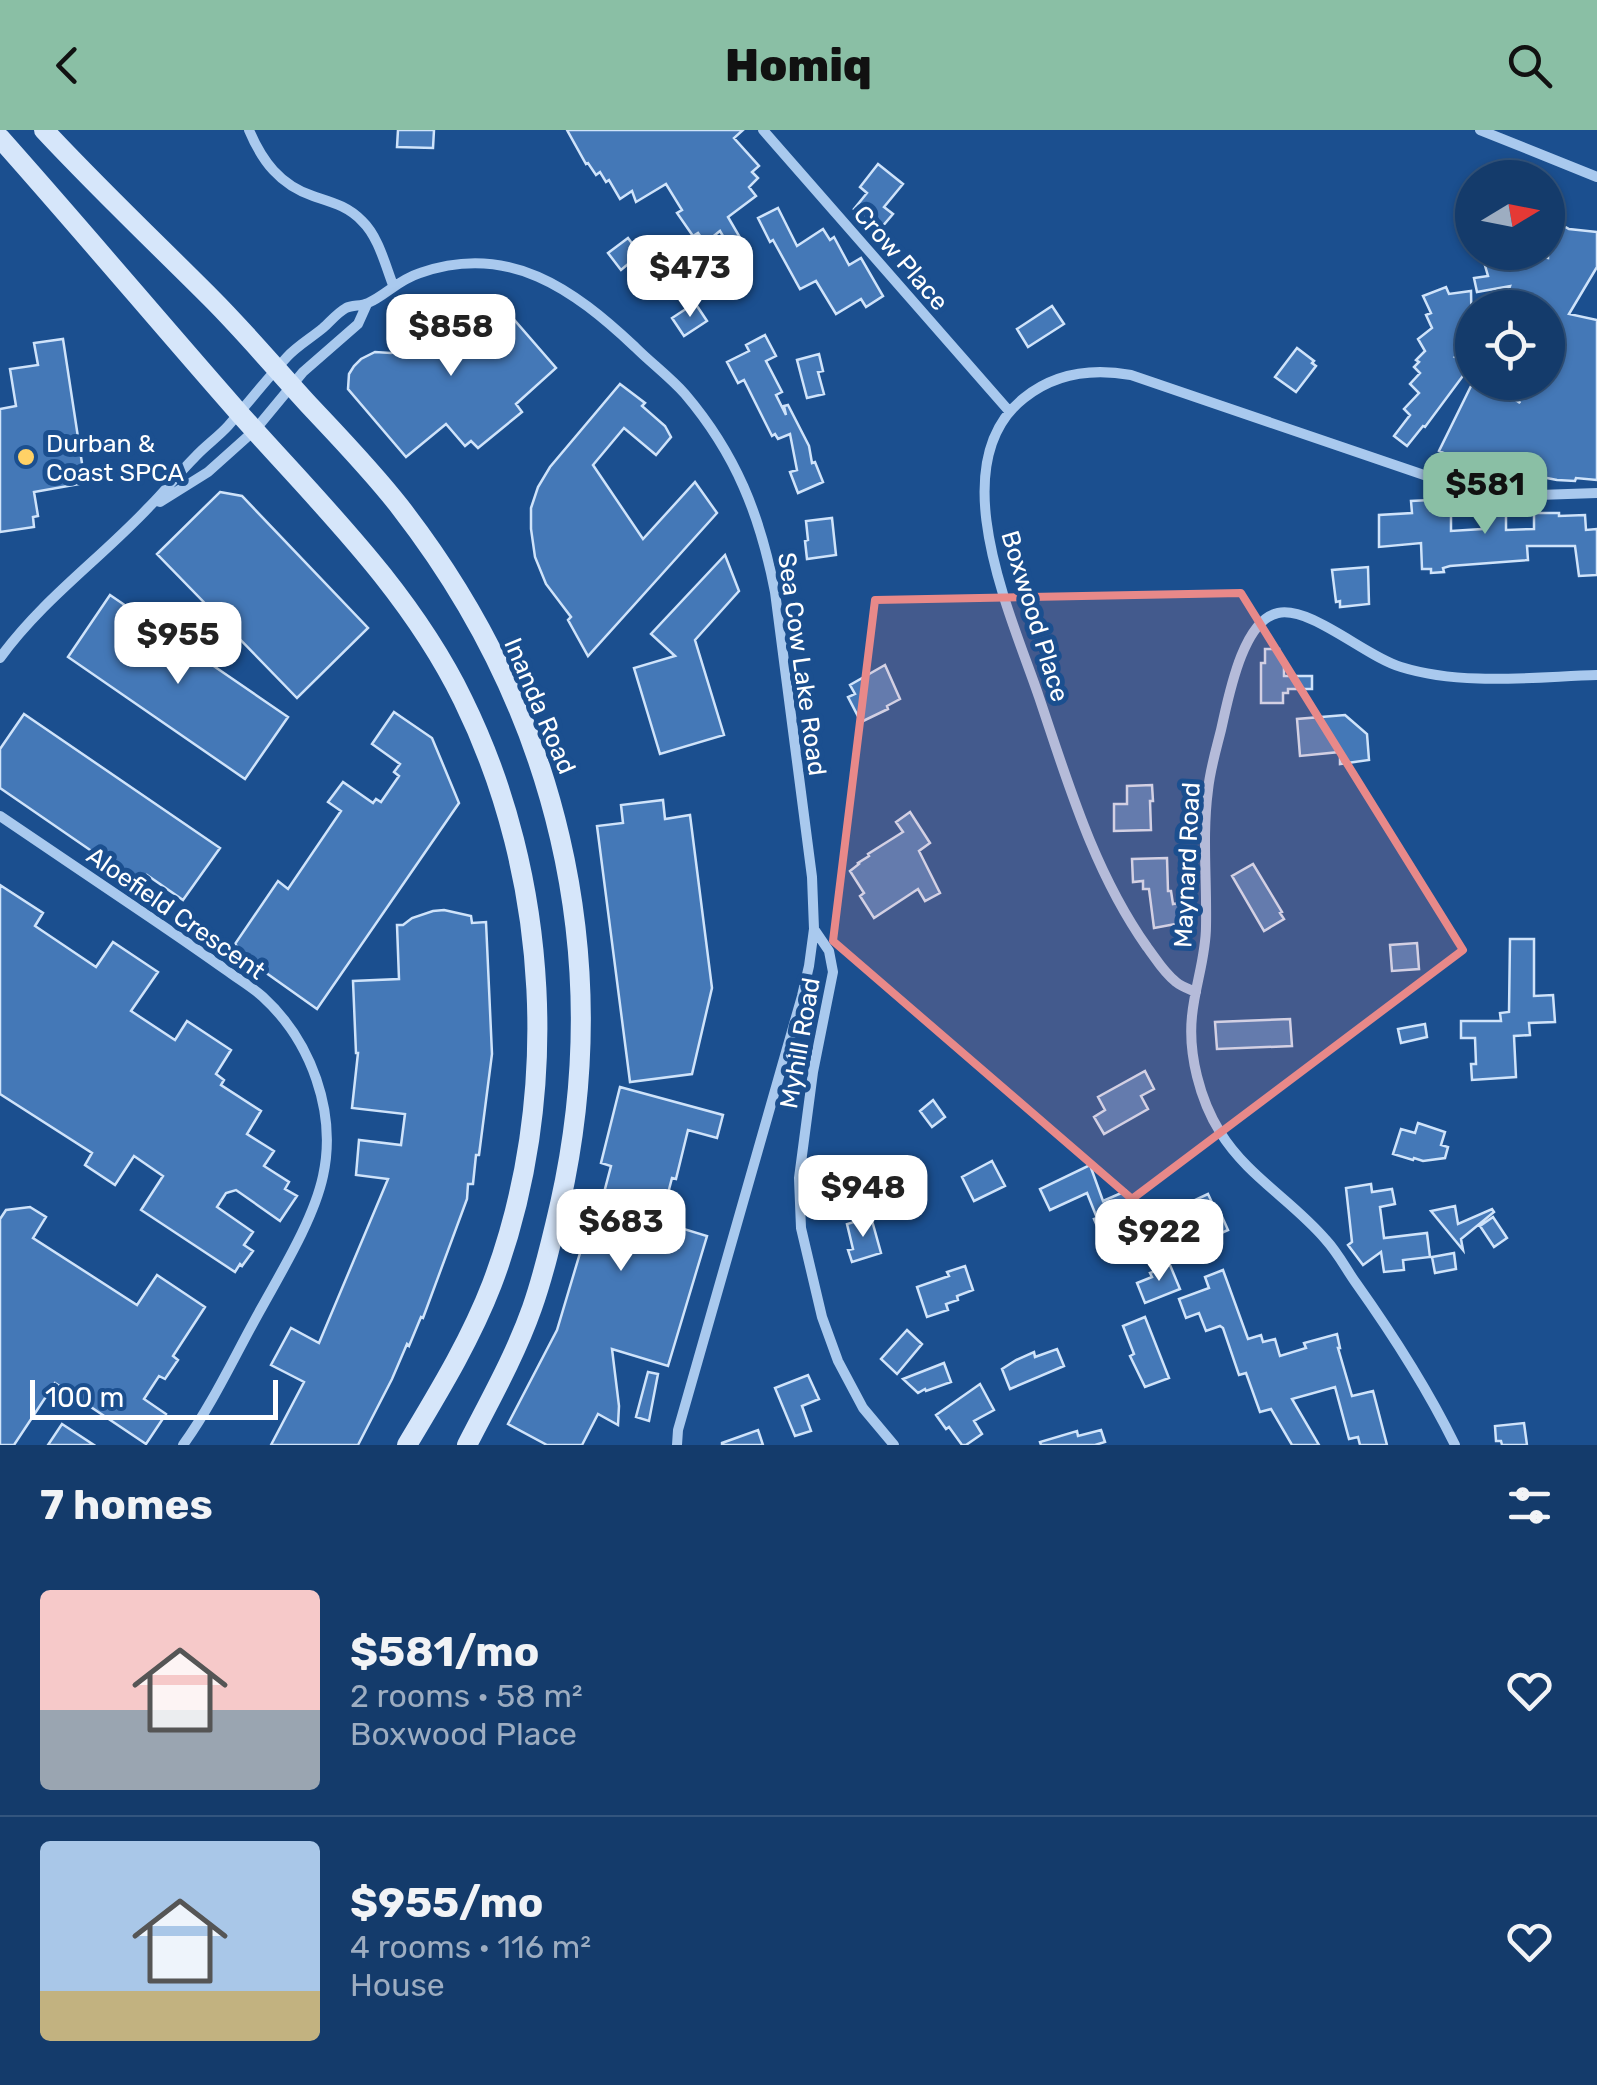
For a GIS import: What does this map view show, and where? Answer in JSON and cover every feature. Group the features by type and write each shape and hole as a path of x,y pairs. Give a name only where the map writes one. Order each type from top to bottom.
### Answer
{"main road":[{"name":"Inanda Road","path":"44,130 213,300 400,507 463,599 511,692 554,811 575,914 581,979 582,1040 576,1108 566,1176 533,1305 512,1359 466,1445"},
{"path":"0,138 374,563 406,606 462,698 488,758 504,809 531,922 537,985 535,1092 528,1146 513,1220 492,1284 466,1344 407,1445"}],"street":[{"path":"249,130 257,150 286,182 335,202 366,224 393,284"},
{"name":"Crow Place","path":"763,130 1009,412"},
{"path":"1480,130 1597,177"},
{"name":"Sea Cow Lake Road","path":"367,304 393,284 416,274 479,262 523,270 567,290 611,324 684,393 749,494 768,554 812,877 814,930 802,996 678,1430 677,1445"},
{"path":"0,658 66,584 146,510 238,412 284,378 303,372 358,324 367,304"},
{"path":"146,510 208,472 255,430 284,378 288,356 346,308 367,304"},
{"name":"Boxwood Place","path":"1196,992 1174,981 1161,966 1106,878 1073,800 1002,590 985,524 983,495 991,446 1009,412 1036,388 1057,378 1109,371 1131,375 1471,491 1508,496 1597,493"},
{"name":"Maynard Road","path":"1455,1445 1396,1338 1326,1240 1240,1160 1219,1131 1201,1089 1193,1053 1192,1018 1206,930 1204,838 1208,787 1234,676 1254,630 1262,620 1281,612 1309,617 1376,657 1405,669 1478,678 1597,675"},
{"name":"Aloefield Crescent","path":"0,816 262,996 303,1049 314,1072 322,1101 326,1156 322,1179 278,1279 183,1445"},
{"name":"Myhill Road","path":"814,930 829,951 833,972 813,1072 799,1178 801,1228 822,1317 838,1360 863,1408 894,1445"}],"highlighted area":[{"path":"1241,593 1463,950 1132,1199 833,941 875,600"}],"building":[{"path":"398,130 434,130 433,148 397,147"},
{"path":"567,130 743,130 734,138 759,166 752,172 758,178 749,187 756,196 728,217 742,241 730,248 720,231 705,243 698,233 693,236 677,213 682,210 666,184 636,202 632,191 620,199 609,180 606,182 600,172 596,175 586,164"},
{"path":"878,164 903,184 884,207 893,214 881,228 854,209 867,193 860,187"},
{"path":"778,208 797,246 823,229 830,240 834,237 849,265 861,258 883,296 866,307 861,299 836,314 816,281 800,289 758,218"},
{"path":"1565,227 1597,232 1597,267 1569,314 1597,320 1597,480 1557,480 1531,475 1517,479 1486,472 1439,451 1464,400 1565,400 1565,290 1509,290 1510,286 1477,290 1474,278 1488,276 1486,270 1565,270"},
{"path":"628,238 640,254 621,270 608,253"},
{"path":"1446,287 1449,294 1455,293 1455,387 1407,446 1394,436 1410,415 1404,409 1419,393 1410,384 1420,373 1414,367 1425,351 1418,339 1432,328 1426,315 1431,313 1423,296"},
{"path":"497,300 556,368 516,404 522,412 478,448 471,441 465,446 446,424 406,457 348,389 349,374 361,359 375,352 391,353 444,307 463,329"},
{"path":"695,303 707,321 684,336 672,318"},
{"path":"1052,306 1064,324 1028,347 1017,329"},
{"path":"765,335 776,356 766,361 782,392 776,395 786,415 784,406 788,405 823,482 798,493 790,472 797,470 790,434 778,439 775,434 772,436 744,380 738,383 727,362 749,351 746,345"},
{"path":"63,339 85,483 34,492 38,516 33,517 34,527 0,532 0,409 16,406 10,369 38,365 34,343"},
{"path":"1297,348 1316,366 1296,392 1275,377"},
{"path":"819,354 823,371 818,372 824,394 807,398 797,360"},
{"path":"620,384 645,403 642,406 665,426 671,437 656,455 624,428 593,465 643,539 695,482 717,513 588,656 568,620 571,617 546,584 535,557 531,508 550,467"},
{"path":"220,492 242,496 368,628 297,698 157,554"},
{"path":"1411,501 1451,502 1451,531 1482,529 1481,512 1506,511 1506,530 1534,529 1534,513 1585,515 1586,530 1597,529 1597,575 1579,576 1575,546 1527,546 1528,560 1450,566 1443,568 1444,572 1431,573 1431,569 1422,569 1421,543 1379,547 1379,515 1412,513"},
{"path":"832,518 836,555 807,559 806,521"},
{"path":"725,555 739,591 695,640 724,735 660,754 634,668 675,656 651,634"},
{"path":"1368,567 1369,604 1340,607 1332,570"},
{"path":"110,595 288,717 245,779 68,657"},
{"path":"1265,649 1279,649 1284,676 1312,676 1312,689 1288,689 1288,693 1283,693 1283,703 1261,703"},
{"path":"885,665 900,699 861,722 848,697 855,694 850,685"},
{"path":"394,712 432,738 459,803 317,1009 255,965 235,944 278,881 288,889 341,811 328,802 343,782 373,803 376,799 381,802 399,776 394,772 400,764 372,744"},
{"path":"24,714 220,848 183,900 147,875 141,885 0,788 0,749"},
{"path":"1345,715 1367,734 1369,760 1340,764 1340,752 1300,756 1297,719"},
{"path":"1152,785 1151,830 1114,831 1114,804 1127,804 1127,786"},
{"path":"663,800 665,819 690,815 712,988 692,1074 630,1082 597,826 623,823 621,805"},
{"path":"910,812 930,843 919,851 940,893 925,901 918,889 874,918 850,871 868,854 903,832 896,822"},
{"path":"1167,858 1168,891 1173,904 1179,903 1181,923 1154,928 1149,889 1143,889 1143,881 1133,882 1132,859"},
{"path":"1253,864 1284,919 1264,931 1232,876"},
{"path":"0,885 43,913 35,926 96,967 113,942 158,972 131,1011 175,1040 187,1021 231,1050 216,1074 224,1080 221,1085 261,1111 247,1134 274,1151 264,1166 289,1182 285,1189 297,1196 280,1221 236,1190 226,1193 217,1207 253,1232 244,1245 253,1251 235,1272 141,1210 163,1176 134,1156 115,1185 85,1165 92,1153 0,1094"},
{"path":"444,910 471,916 472,923 486,922 492,1054 473,1184 468,1184 467,1199 423,1318 358,1445 271,1445 304,1382 271,1365 291,1328 319,1343 388,1179 356,1175 359,1140 401,1145 405,1114 352,1108 358,1053 353,981 399,979 397,925"},
{"path":"1510,939 1534,939 1534,996 1553,995 1555,1022 1529,1023 1530,1035 1514,1036 1516,1077 1472,1080 1475,1038 1461,1038 1461,1021 1501,1021 1500,1013 1509,1012"},
{"path":"1417,943 1419,969 1392,971 1390,945"},
{"path":"1290,1019 1292,1046 1217,1049 1215,1022"},
{"path":"1425,1024 1427,1037 1401,1043 1398,1029"},
{"path":"1145,1071 1154,1089 1141,1096 1148,1109 1104,1134 1094,1117 1105,1110 1098,1097"},
{"path":"620,1087 723,1115 717,1138 688,1130 665,1205 668,1206 664,1223 707,1236 668,1366 612,1349 618,1425 598,1414 582,1445 547,1445 508,1424 557,1330 595,1203 601,1204 611,1166 601,1163"},
{"path":"933,1100 945,1117 932,1127 920,1111"},
{"path":"1418,1123 1445,1132 1441,1145 1448,1147 1445,1158 1423,1161 1393,1154 1401,1129 1415,1133"},
{"path":"992,1161 1005,1186 974,1201 962,1177"},
{"path":"1090,1165 1103,1201 1126,1191 1134,1209 1139,1207 1144,1219 1102,1238 1087,1193 1050,1210 1040,1189"},
{"path":"1371,1184 1372,1192 1392,1189 1395,1204 1380,1207 1384,1238 1427,1233 1430,1257 1403,1260 1404,1270 1384,1272 1381,1252 1363,1265 1348,1245 1352,1242 1346,1188"},
{"path":"1208,1194 1228,1230 1210,1238 1199,1223 1174,1234 1165,1214"},
{"path":"1455,1206 1458,1224 1492,1209 1494,1212 1461,1239 1463,1250 1431,1211"},
{"path":"30,1207 46,1217 33,1238 137,1305 157,1275 205,1307 173,1356 178,1360 165,1379 159,1376 144,1399 166,1414 146,1444 55,1383 14,1445 0,1445 0,1219 6,1210"},
{"path":"871,1217 881,1253 852,1262 847,1224"},
{"path":"1493,1217 1507,1238 1494,1247 1480,1226"},
{"path":"1454,1253 1456,1269 1435,1273 1432,1257"},
{"path":"1170,1265 1180,1289 1145,1303 1137,1283"},
{"path":"965,1266 973,1290 946,1304 948,1310 927,1317 917,1287"},
{"path":"1223,1270 1248,1339 1261,1335 1263,1342 1275,1339 1280,1356 1306,1348 1304,1343 1337,1334 1352,1396 1373,1391 1387,1445 1360,1445 1358,1437 1349,1439 1335,1387 1292,1399 1319,1445 1292,1445 1271,1409 1260,1412 1246,1373 1239,1375 1223,1328 1206,1331 1199,1313 1186,1318 1179,1299 1209,1288 1205,1277"},
{"path":"1145,1317 1169,1378 1145,1387 1130,1356 1134,1354 1123,1326"},
{"path":"907,1330 922,1344 897,1374 881,1359"},
{"path":"1057,1349 1064,1366 1010,1389 1002,1369 1034,1352 1035,1357"},
{"path":"944,1363 951,1382 918,1393 903,1379"},
{"path":"648,1372 658,1374 649,1421 636,1417"},
{"path":"808,1375 819,1399 802,1406 811,1431 795,1436 775,1388"},
{"path":"980,1384 994,1410 974,1421 982,1434 962,1445 936,1415"},
{"path":"1524,1423 1527,1445 1502,1445 1496,1441 1495,1426"},
{"path":"62,1424 94,1445 48,1445"},
{"path":"758,1430 763,1445 722,1445 722,1443"},
{"path":"1101,1430 1105,1442 1095,1445 1040,1442 1077,1431 1078,1436"}],"place":[{"name":"Durban & Coast SPCA","path":"26,457"}]}
